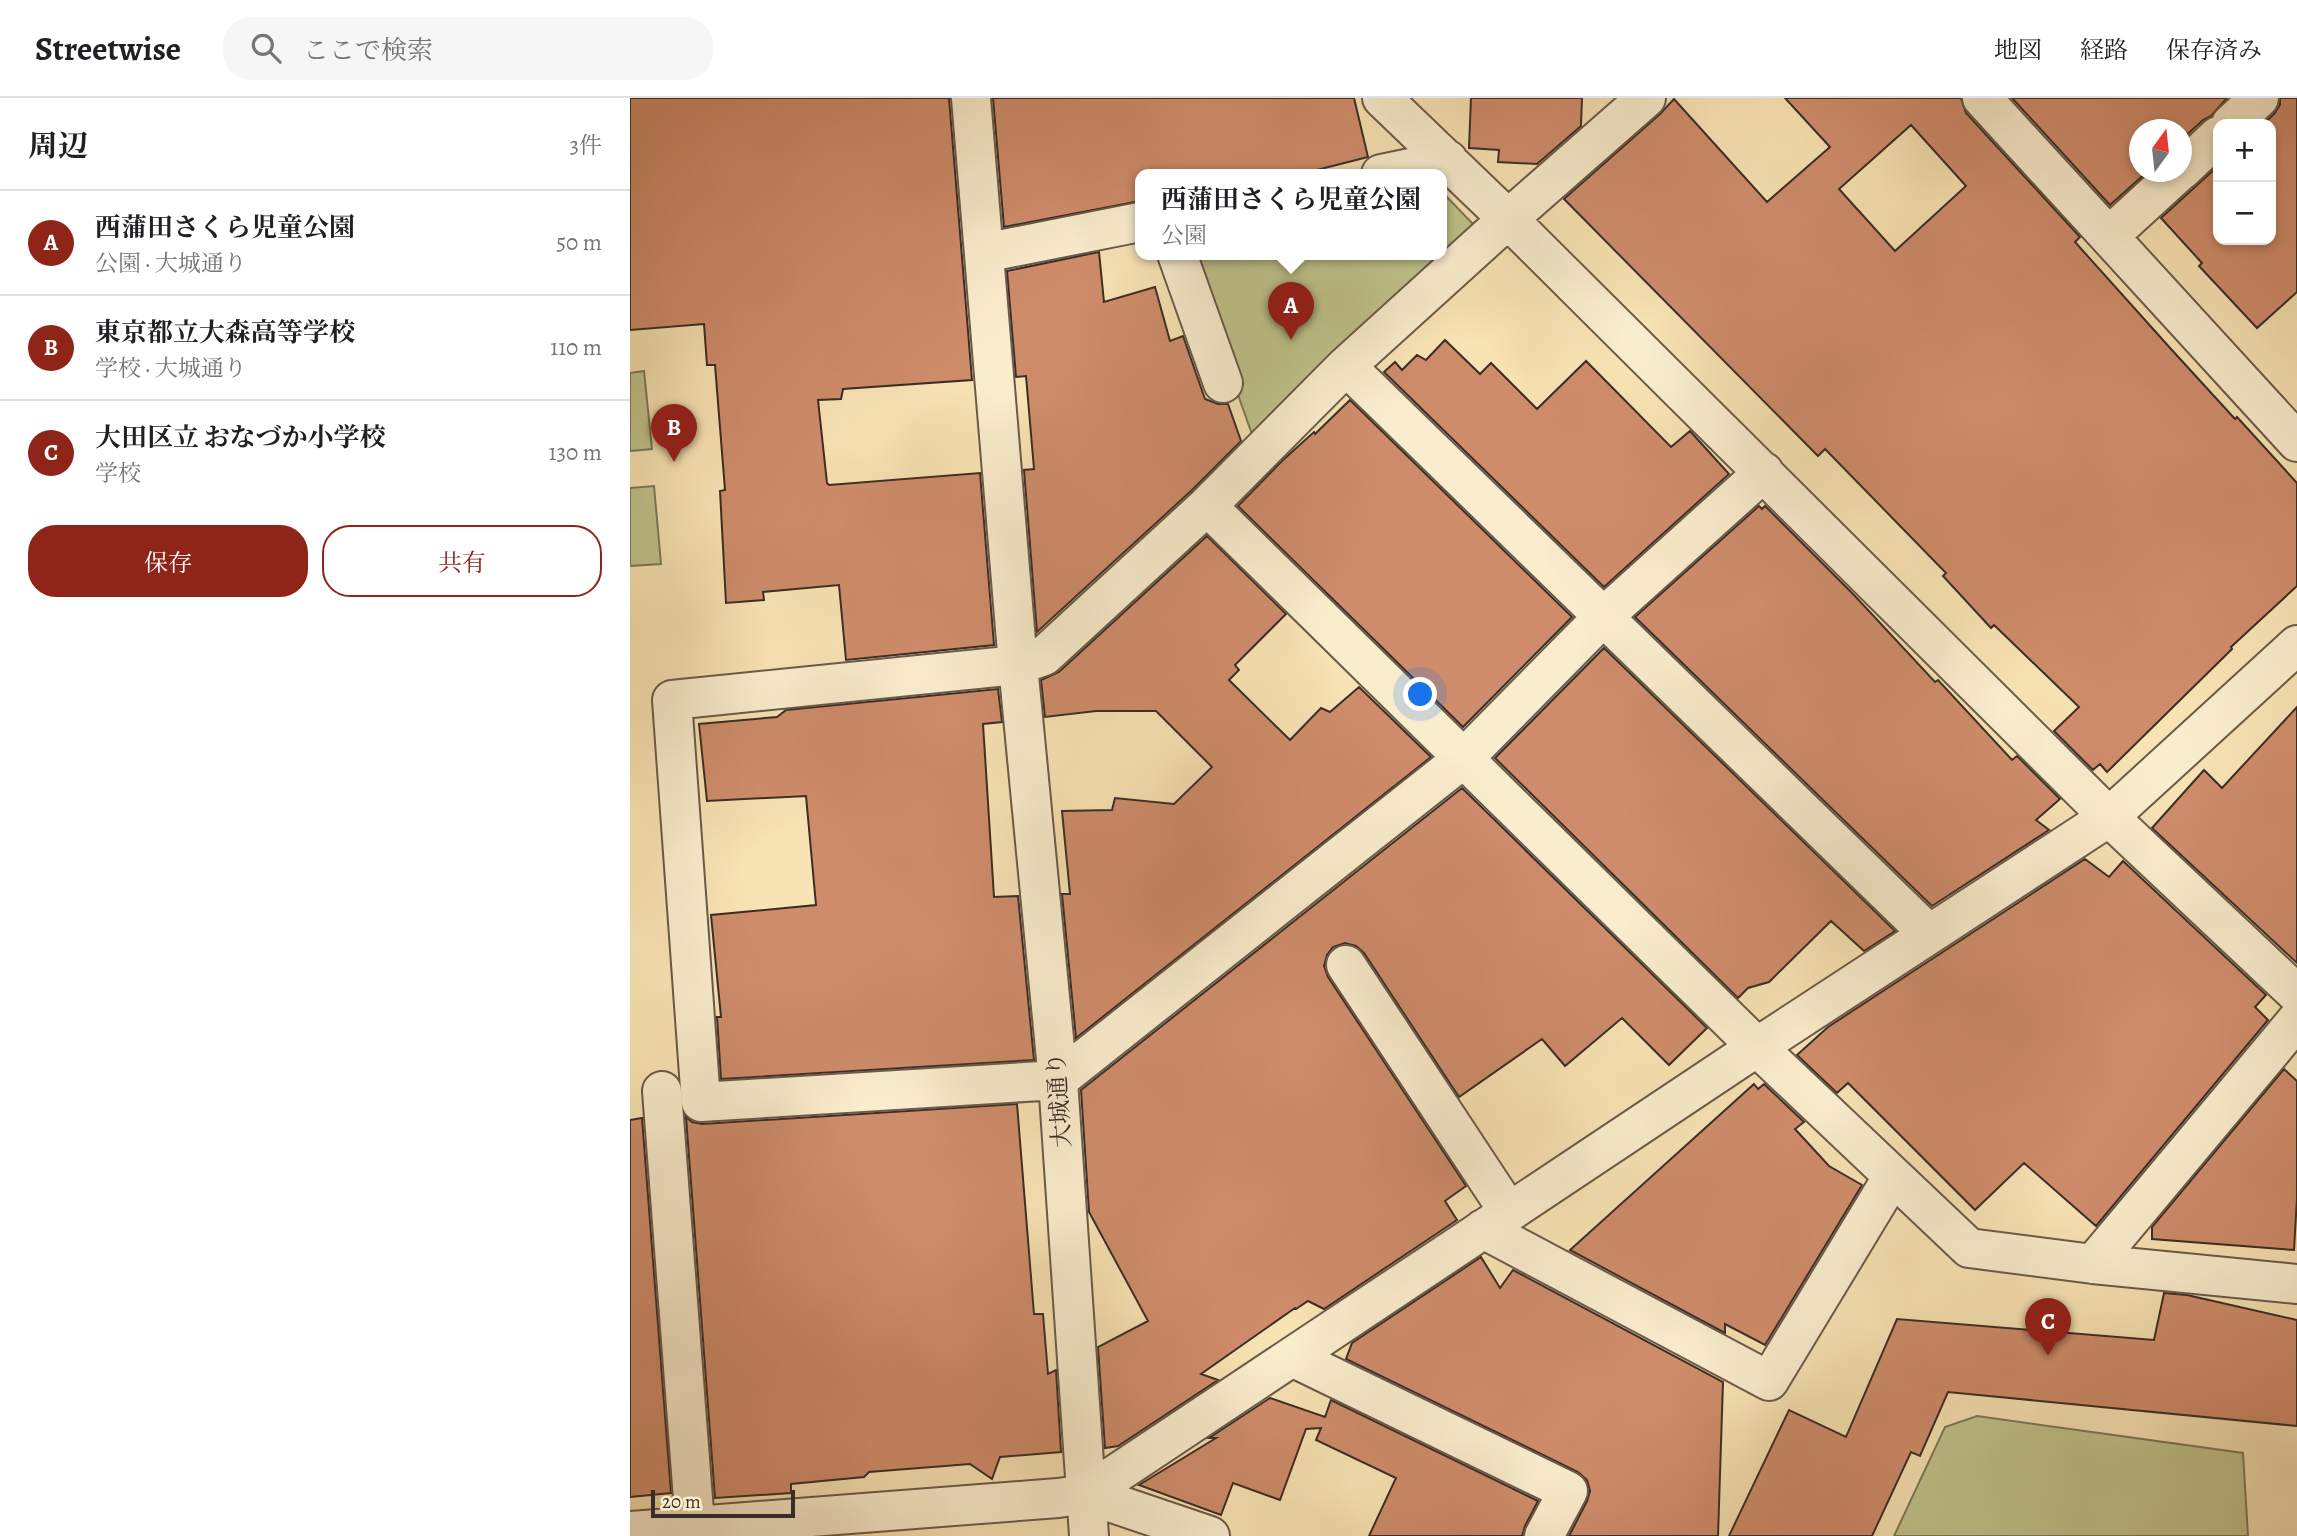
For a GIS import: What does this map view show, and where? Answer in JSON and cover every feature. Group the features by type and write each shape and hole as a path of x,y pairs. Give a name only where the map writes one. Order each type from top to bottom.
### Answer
{"street":[{"name":"大城通り","path":"971,98 1018,665 1058,1080 1089,1536"},
{"path":"1382,98 1764,472 2109,817 2297,994"},
{"path":"1646,98 1346,366 1207,506 1044,656 1018,665 672,700 701,1102 1058,1080 1464,758 1602,617 1764,472"},
{"path":"1982,98 2297,442"},
{"path":"2236,119 2259,98"},
{"path":"2192,160 2213,141"},
{"path":"1405,169 1448,160"},
{"path":"2109,236 2168,182"},
{"path":"984,253 1135,223"},
{"path":"1179,260 1223,383"},
{"path":"1346,366 1929,934"},
{"path":"1207,506 1757,1047 1969,1248 2093,1264 2297,1284"},
{"path":"630,1531 695,1525 810,1526 1086,1494 1757,1047 2109,817 2297,645"},
{"path":"1346,965 1496,1220 1769,1381 1893,1176"},
{"path":"2093,1264 2297,1020"},
{"path":"695,1525 646,1093 699,1088"},
{"path":"1292,1357 1568,1492 1544,1536"},
{"path":"1086,1494 1210,1536"}],"green space":[{"path":"1447,197 1476,227 1447,254"},
{"path":"1190,260 1441,260 1253,437"},
{"path":"644,371 652,449 630,451 630,373"},
{"path":"654,486 661,564 630,566 630,488"},
{"path":"1977,1416 2243,1453 2248,1536 1894,1536 1945,1427"}],"building":[{"path":"630,98 949,98 972,380 843,389 841,399 818,400 829,485 980,473 994,645 846,660 839,585 763,592 764,600 726,603 720,491 725,490 715,365 707,365 704,324 630,330"},
{"path":"993,98 1354,98 1368,157 1321,169 1135,169 1135,202 1004,227"},
{"path":"1471,98 1582,98 1581,126 1537,164 1498,162 1499,150 1469,148"},
{"path":"1785,98 1961,98 1966,113 2080,237 2075,242 2235,419 2237,417 2297,483 2297,586 2231,647 2232,649 2107,772 2100,764 2093,770 2054,731 2079,707 1994,625 1991,628 1943,576 1946,573 1825,449 1818,456 1564,199 1674,99 1767,202 1830,147","holes":["1911,125 1966,186 1895,251 1839,189"]},
{"path":"2012,98 2227,98 2211,116 2192,130 2192,119 2129,119 2129,182 2136,182 2110,205"},
{"path":"2280,98 2297,98 2297,292 2257,328 2199,266 2202,263 2161,218 2213,171 2213,245 2276,245 2276,119 2268,119 2280,105"},
{"path":"1099,252 1104,302 1155,287 1170,341 1183,336 1205,399 1218,404 1228,404 1241,441 1192,490 1037,632 1024,470 1034,469 1026,376 1016,377 1007,271"},
{"path":"1445,340 1480,374 1491,363 1537,409 1586,361 1671,447 1690,431 1729,474 1604,587 1384,372 1395,362 1402,370 1417,355 1426,360"},
{"path":"1350,400 1572,617 1463,727 1238,506 1283,460"},
{"path":"1759,506 1762,509 1765,506 1854,595 2012,760 2017,756 2060,799 2036,820 2049,830 1932,906 1635,617"},
{"path":"1207,536 1286,614 1235,665 1239,670 1229,680 1290,740 1321,708 1330,712 1359,687 1431,757 1076,1038 1062,894 1070,894 1062,811 1112,810 1115,798 1174,804 1212,767 1156,711 1096,711 1045,717 1041,680 1059,672"},
{"path":"1604,648 1895,931 1864,951 1831,921 1769,982 1748,988 1738,998 1495,758"},
{"path":"998,689 1002,722 983,724 994,897 1018,896 1034,1060 721,1079 717,1017 721,1017 711,915 816,905 806,796 707,801 699,724 777,717 786,710"},
{"path":"2297,707 2297,963 2152,828 2204,770 2222,788"},
{"path":"1462,788 1707,1028 1669,1065 1622,1018 1565,1066 1542,1039 1459,1097 1364,953 1356,946 1345,943 1333,947 1324,966 1328,977 1466,1186 1445,1201 1457,1220 1324,1309 1308,1301 1295,1308 1201,1374 1218,1380 1118,1446 1105,1448 1098,1347 1148,1321 1089,1212 1081,1090"},
{"path":"2085,859 2109,877 2123,861 2266,995 2255,1007 2268,1020 2096,1226 2024,1163 1975,1210 1848,1083 1837,1093 1797,1055 1828,1027"},
{"path":"2284,1069 2297,1081 2294,1250 2152,1239 2152,1227"},
{"path":"1754,1084 1758,1089 1764,1084 1804,1122 1795,1129 1829,1166 1862,1185 1765,1345 1725,1324 1725,1333 1570,1250"},
{"path":"1017,1104 1034,1314 1043,1314 1048,1374 1056,1370 1061,1452 1000,1457 992,1479 970,1464 869,1472 864,1477 791,1484 791,1493 715,1498 686,1117 692,1122 702,1124"},
{"path":"642,1118 671,1493 630,1497 630,1120"},
{"path":"1481,1257 1500,1288 1513,1270 1723,1382 1718,1536 1569,1536 1590,1491 1587,1480 1578,1472 1346,1359 1352,1343"},
{"path":"2164,1293 2187,1295 2297,1320 2297,1426 1948,1392 1920,1456 1911,1452 1872,1536 1729,1536 1789,1410 1846,1437 1897,1319 2154,1340"},
{"path":"1270,1398 1325,1417 1331,1400 1538,1501 1522,1536 1369,1536 1396,1478 1316,1440 1321,1428 1306,1429 1280,1500 1233,1483 1221,1515 1139,1485 1216,1438 1209,1438"}],"place":[{"name":"西蒲田さくら児童公園","path":"1291,340"},
{"name":"東京都立大森高等学校","path":"674,462"},
{"name":"大田区立 おなづか小学校","path":"2048,1356"}]}
